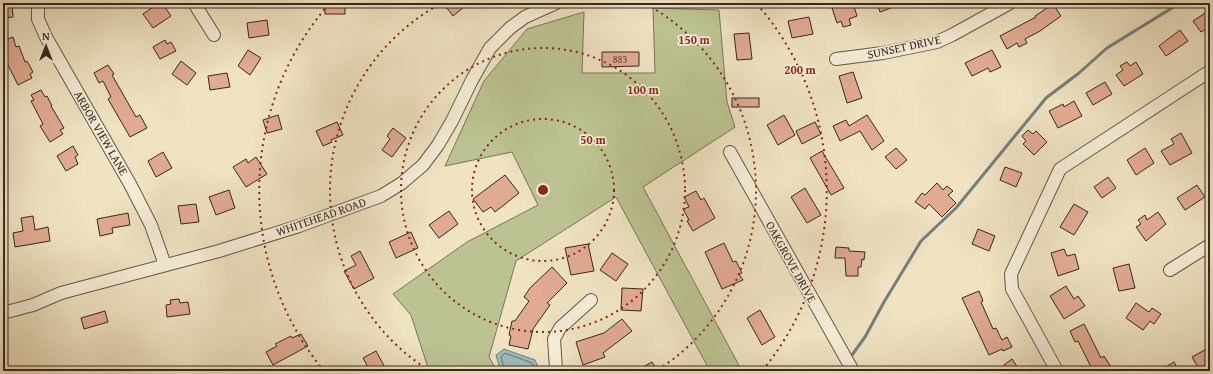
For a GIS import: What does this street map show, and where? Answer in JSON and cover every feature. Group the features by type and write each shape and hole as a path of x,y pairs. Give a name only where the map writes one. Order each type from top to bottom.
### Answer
{"street":[{"name":"ARBOR VIEW LANE","path":"38,3 38,19 46,37 130,184 151,225 165,265"},
{"path":"194,3 214,35"},
{"name":"WHITEHEAD ROAD","path":"3,313 33,305 61,293 219,251 328,216 382,196 402,183 423,164 438,145 490,48 510,28 525,17 556,3"},
{"name":"SUNSET DRIVE","path":"836,59 883,53 937,42 1010,3"},
{"path":"1057,371 1012,289 1011,274 1060,169 1210,71"},
{"name":"OAKGROVE DRIVE","path":"730,152 853,371"},
{"path":"1170,270 1210,245"},
{"path":"557,371 554,340 560,328 591,300"}],"green space":[{"path":"653,8 719,10 727,102 735,127 643,187 742,371 710,371 616,197 516,261 489,357 497,371 429,371 411,315 393,294 467,242 538,205 512,152 445,166 484,81 527,29 584,12 582,73 655,73"}],"water":[{"path":"504,349 535,360 540,371 502,371 496,355"}],"building":[{"path":"159,3 162,3 171,16 153,28 143,14"},
{"path":"325,3 345,3 345,14 325,14"},
{"path":"443,3 469,3 453,16"},
{"path":"853,3 857,16 849,19 851,25 843,27 841,21 837,23 832,8"},
{"path":"877,3 902,3 902,4 880,12"},
{"path":"12,4 13,17 3,18 3,5"},
{"path":"1053,4 1061,16 1040,31 1025,39 1027,43 1019,47 1017,43 1007,49 1000,36 1036,17 1035,16"},
{"path":"1210,10 1210,27 1201,32 1193,21"},
{"path":"809,17 813,34 792,38 788,21"},
{"path":"267,20 269,35 249,38 247,23"},
{"path":"1180,30 1188,41 1166,56 1159,46"},
{"path":"749,33 752,59 737,60 734,34"},
{"path":"13,37 16,47 19,46 25,62 27,61 33,72 30,74 32,78 18,85 5,59 3,60 3,41"},
{"path":"165,40 167,44 171,42 176,51 160,59 153,47"},
{"path":"248,50 261,58 250,75 238,66"},
{"path":"992,50 1001,67 990,72 988,68 972,76 965,63"},
{"path":"602,52 639,52 639,66 602,67"},
{"path":"181,61 196,73 187,85 172,74"},
{"path":"1127,62 1130,66 1136,62 1143,74 1124,86 1116,75 1123,70 1120,66"},
{"path":"108,65 114,74 112,75 136,117 140,115 147,128 130,137 108,99 111,97 103,81 99,83 94,73"},
{"path":"853,72 862,98 847,103 839,76"},
{"path":"227,73 230,87 210,90 208,76"},
{"path":"1105,82 1112,94 1093,105 1086,93"},
{"path":"41,90 45,97 47,96 64,128 60,130 63,134 50,142 40,126 43,124 31,101 34,100 31,95"},
{"path":"732,98 759,98 759,107 732,107"},
{"path":"1074,101 1082,116 1058,128 1049,111 1063,104 1064,107"},
{"path":"278,115 282,129 267,133 263,120"},
{"path":"784,115 795,135 778,145 767,125"},
{"path":"867,115 884,141 872,150 860,131 840,141 833,126 846,120 849,126"},
{"path":"337,122 343,135 331,140 332,142 323,146 316,131"},
{"path":"815,122 821,134 802,144 796,131"},
{"path":"393,128 406,138 392,157 382,150 390,139 387,136"},
{"path":"1028,130 1033,134 1036,131 1047,142 1034,155 1023,144 1026,141 1022,136"},
{"path":"1181,133 1192,153 1170,165 1161,151 1174,144 1171,139"},
{"path":"73,146 78,155 75,157 78,164 66,171 57,156"},
{"path":"896,148 907,160 896,169 885,157"},
{"path":"1145,148 1154,163 1136,175 1127,160"},
{"path":"822,151 844,188 831,195 810,158"},
{"path":"163,152 172,168 156,177 148,161"},
{"path":"256,157 267,174 246,187 233,167 246,159 248,163"},
{"path":"1005,167 1022,173 1016,187 1000,180"},
{"path":"505,175 519,193 495,212 491,207 483,212 473,199"},
{"path":"1108,177 1116,188 1102,198 1094,187"},
{"path":"937,183 943,190 947,186 953,191 948,195 956,203 942,217 929,204 925,209 915,202 922,193 925,195"},
{"path":"1197,185 1205,197 1185,210 1177,198"},
{"path":"805,188 821,215 807,223 791,197"},
{"path":"229,190 235,208 216,215 209,197"},
{"path":"696,191 701,200 704,198 715,218 693,231 687,221 689,220 683,209 689,207 684,197"},
{"path":"196,204 199,222 181,224 178,206"},
{"path":"1074,204 1088,212 1074,235 1060,227"},
{"path":"449,211 458,224 439,238 429,225"},
{"path":"1158,212 1166,224 1146,241 1136,227 1141,224 1138,220 1145,215 1147,220"},
{"path":"128,213 130,225 112,228 113,233 100,236 97,219"},
{"path":"33,216 35,230 48,227 50,241 15,247 13,233 23,231 21,218"},
{"path":"978,229 995,236 989,251 972,244"},
{"path":"411,232 418,248 396,258 389,242"},
{"path":"724,243 733,262 736,261 742,273 739,274 743,280 722,289 705,252"},
{"path":"588,244 594,271 571,275 565,248"},
{"path":"836,247 849,248 849,251 865,252 861,267 858,267 858,276 846,276 845,258 835,258"},
{"path":"1064,249 1067,256 1075,254 1079,269 1058,276 1051,253"},
{"path":"360,251 374,278 354,289 344,271 356,265 351,256"},
{"path":"612,253 628,264 616,281 600,270"},
{"path":"1129,264 1135,288 1119,291 1113,268"},
{"path":"552,267 567,283 547,303 550,305 533,329 528,349 509,345 511,336 509,335 512,321 515,321 529,301 524,297 530,288"},
{"path":"1066,286 1074,299 1078,296 1085,306 1064,319 1050,296"},
{"path":"622,288 643,289 641,311 621,310"},
{"path":"979,291 983,301 981,302 993,329 996,328 1002,340 1007,337 1012,347 1003,351 1002,349 989,355 962,298"},
{"path":"179,299 180,303 188,302 190,314 167,317 166,305 171,304 170,300"},
{"path":"1136,303 1149,312 1152,308 1161,314 1154,324 1150,321 1143,330 1126,318"},
{"path":"760,310 775,337 762,345 747,318"},
{"path":"105,311 108,322 84,329 81,318"},
{"path":"622,319 632,331 603,353 605,357 583,365 576,342 604,333"},
{"path":"1084,324 1101,358 1104,356 1111,367 1106,371 1093,371 1078,341 1075,342 1070,331"},
{"path":"301,334 308,346 273,365 266,352 277,346 275,344 291,336 292,338"},
{"path":"1210,347 1210,362 1199,369 1192,357"},
{"path":"376,351 387,371 370,371 363,358"},
{"path":"1012,359 1020,371 1008,371 1004,365"},
{"path":"652,362 658,371 636,371"},
{"path":"1174,362 1179,371 1159,371"}],"waterway":[{"path":"852,355 865,337 884,302 921,241 956,208 1046,98 1079,73 1107,48 1180,3"}]}
